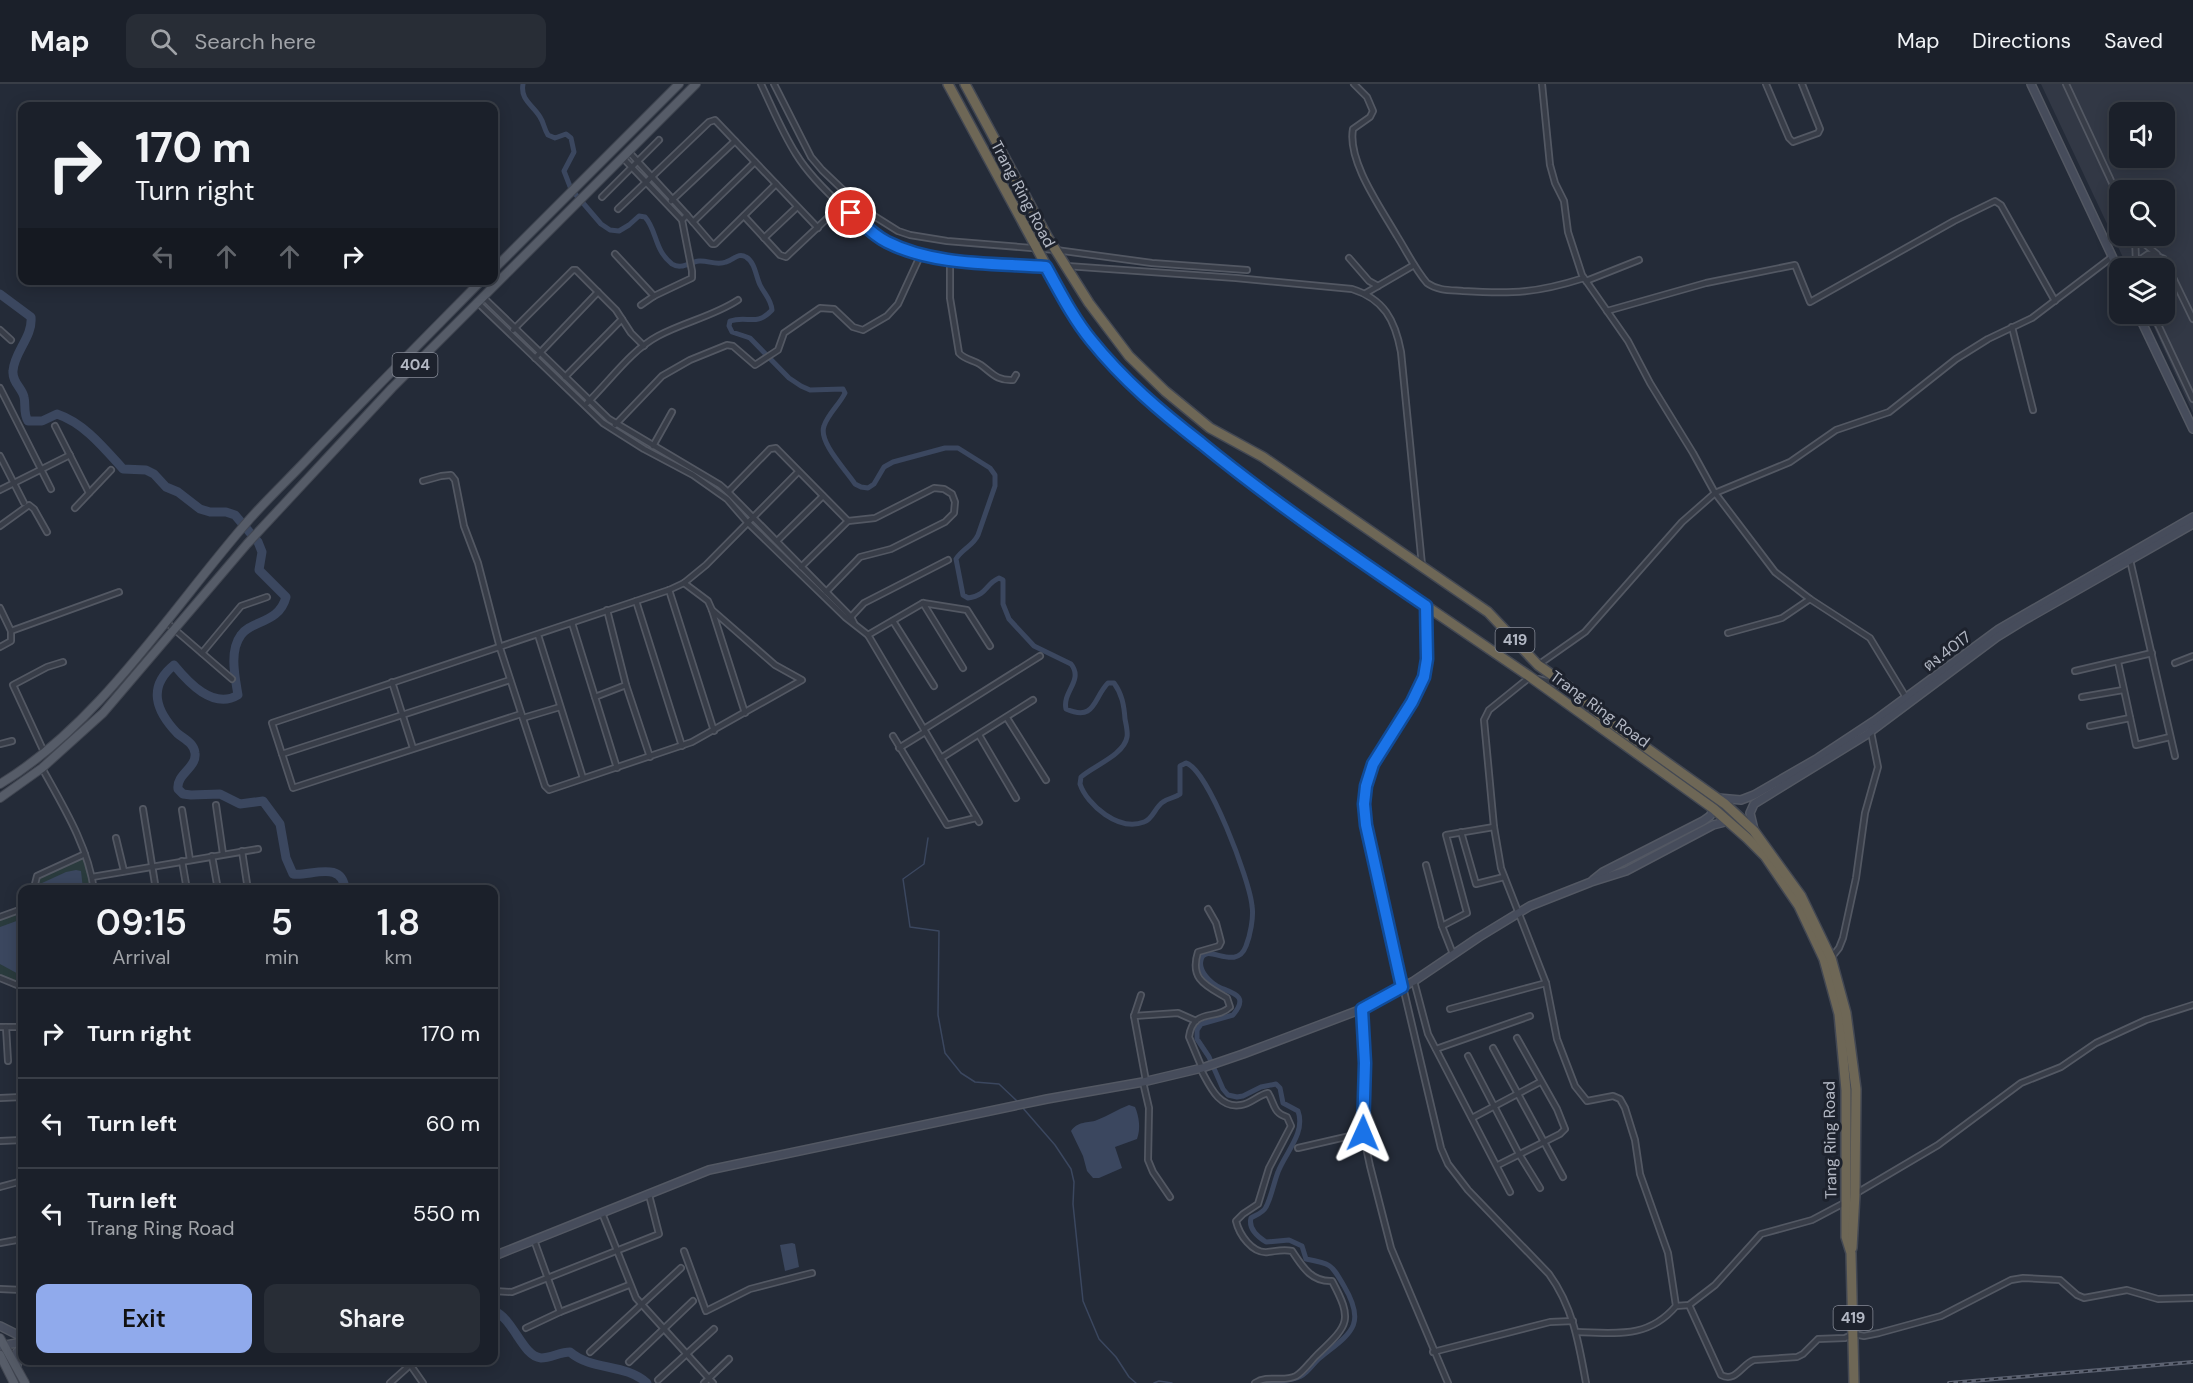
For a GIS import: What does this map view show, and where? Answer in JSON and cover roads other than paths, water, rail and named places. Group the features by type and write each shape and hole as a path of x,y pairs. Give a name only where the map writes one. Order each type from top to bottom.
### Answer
{"highway":[{"name":"Trang Ring Road","path":"948,84 1068,306 1090,339 1145,398 1222,461 1300,520 1528,676 1714,809 1765,856 1799,906 1824,959 1839,1014 1846,1090 1846,1237 1851,1253"},
{"name":"Trang Ring Road","path":"965,84 1056,250 1089,303 1129,356 1165,391 1210,428 1263,457 1488,612 1538,665 1569,687 1599,714 1718,798 1754,831 1802,896 1831,958 1846,1013 1856,1089 1855,1194 1851,1253 1854,1383"}],"main road":[{"path":"498,265 679,84"},
{"name":"404","path":"498,281 696,84"},
{"name":"404","path":"0,784 44,752 95,704 248,522 477,285"},
{"name":"404","path":"0,798 42,768 103,712 248,544 392,388 494,285"},
{"path":"1,1343 25,1383"},
{"path":"0,1356 14,1382"}],"street":[{"path":"761,84 792,148 809,171 864,226 884,241 921,254 950,259 1046,267"},
{"path":"774,84 791,122 811,157 843,191 884,224 898,231 925,238 1056,250 1152,264 1247,270"},
{"path":"1354,84 1367,97 1373,111 1370,117 1353,129 1352,139 1358,163 1414,265 1427,283 1439,289 1516,293 1542,290 1585,279 1639,260"},
{"path":"1542,84 1550,165 1555,183 1564,201 1567,228 1585,279 1628,341 1715,494 1775,572 1810,599 1870,638 1908,701 1828,752 1754,795 1737,801 1718,798"},
{"path":"1766,84 1789,138 1793,142 1818,133 1820,129 1802,84"},
{"path":"1538,665 1586,632 1682,522 1715,494 1790,462 1836,430 1889,412 1956,359 1988,339 2032,318 2112,257 2031,84"},
{"path":"2066,84 2111,180"},
{"path":"618,210 712,120 818,228"},
{"path":"602,196 659,140"},
{"path":"667,205 735,141"},
{"path":"626,155 652,177 712,244 715,244 776,184"},
{"path":"626,155 632,167 682,220 693,275 689,281 654,296 641,305"},
{"path":"693,222 755,162"},
{"path":"1608,312 1706,283 1795,265 1810,302 1954,221 1995,201 2001,205 2055,300"},
{"path":"765,238 797,207"},
{"path":"744,216 780,255 786,257 835,211"},
{"path":"682,220 687,215"},
{"path":"2147,246 2167,263 2193,318"},
{"path":"615,254 654,296"},
{"path":"612,429 662,376 690,360 727,345 733,346 755,365 759,364 771,357 777,350 784,333 820,308 834,309 853,327 863,330 887,316 897,304 921,254"},
{"path":"2141,258 2148,254 2159,255"},
{"path":"1349,258 1369,280 1378,286"},
{"path":"950,259 950,298 959,352 964,358 980,364 994,377 1012,380 1016,375"},
{"path":"1366,293 1414,265"},
{"path":"1066,266 1352,289 1366,293 1380,304 1391,318 1398,335 1422,565"},
{"path":"510,333 573,270 598,292 644,345"},
{"path":"535,358 598,292"},
{"path":"480,299 515,328 589,401 616,424 729,492 868,636 977,820 947,825 893,736"},
{"path":"480,299 510,333 584,406 612,429 711,487 850,618"},
{"path":"584,406 644,345 738,300"},
{"path":"560,382 622,319"},
{"path":"2143,324 2193,429"},
{"path":"2158,324 2193,399"},
{"path":"2012,327 2033,410"},
{"path":"0,330 11,340"},
{"path":"0,388 51,489"},
{"path":"0,406 7,403"},
{"path":"653,446 672,412"},
{"path":"55,426 89,493"},
{"path":"729,492 773,448 776,448 848,522"},
{"path":"0,490 70,455"},
{"path":"0,456 24,503"},
{"path":"75,508 111,470"},
{"path":"560,707 413,748 293,788 272,721 500,648 684,583 706,565 798,472"},
{"path":"423,481 441,476 451,476 454,480 464,526 478,563 500,648 545,786 549,790 682,746 714,731 802,680 775,664 712,610"},
{"path":"801,567 848,522 874,518 934,488 944,489 952,495 955,502 954,513 945,522 891,549 860,557 826,592"},
{"path":"777,542 823,496"},
{"path":"0,526 29,505 34,509 47,532"},
{"path":"2175,756 2129,559 2193,517"},
{"name":"ตง.4017","path":"1754,831 1750,813 1754,804 1871,732 1908,701 2006,632 2193,524"},
{"path":"850,618 864,603 948,560"},
{"path":"684,583 708,602 712,610 745,713"},
{"path":"669,590 714,731"},
{"path":"11,631 119,592"},
{"path":"202,653 241,606 267,597"},
{"path":"1728,633 1782,618 1810,599"},
{"path":"636,601 682,746"},
{"path":"868,636 923,603 967,610 990,646"},
{"path":"923,603 963,668"},
{"path":"1426,606 1427,659 1424,677 1412,702 1373,764 1366,786 1364,804 1371,851 1441,1148 1448,1164 1467,1190 1549,1274 1560,1289 1577,1332 1586,1383"},
{"path":"0,608 11,631 11,641 0,647"},
{"path":"608,610 626,685 650,757"},
{"path":"893,621 934,686"},
{"path":"166,622 232,680"},
{"path":"572,623 617,768"},
{"path":"538,635 583,778"},
{"path":"2075,671 2152,653"},
{"path":"899,748 1040,656"},
{"path":"2175,663 2193,656"},
{"path":"44,752 13,685 47,667 63,662"},
{"path":"2118,662 2136,745 2170,737"},
{"path":"1569,687 1528,676 1489,710 1484,720 1499,859 1517,914 1546,983 1557,1039 1575,1086 1587,1101 1613,1096 1620,1099 1625,1108 1635,1140 1640,1174 1668,1253 1676,1306"},
{"path":"282,754 510,680"},
{"path":"392,681 413,748"},
{"path":"595,697 626,685"},
{"path":"2082,697 2123,690"},
{"path":"941,758 1033,700"},
{"path":"1007,718 1046,780"},
{"path":"2090,726 2130,718"},
{"path":"1831,958 1843,938 1856,878 1865,813 1878,767 1871,732"},
{"path":"979,735 1016,798"},
{"path":"0,744 12,741"},
{"path":"42,768 71,821 85,854 93,885"},
{"path":"216,805 223,854"},
{"path":"143,809 155,885"},
{"path":"1591,882 1603,872 1703,821 1714,809"},
{"path":"182,810 190,860"},
{"path":"498,1254 709,1170 1015,1106 1145,1082 1202,1068 1362,1009 1414,981 1530,906 1626,871 1713,825 1729,821"},
{"path":"1442,926 1467,913 1446,835 1494,827"},
{"path":"1461,832 1476,884 1504,877"},
{"path":"116,838 124,871"},
{"path":"92,877 258,849"},
{"path":"242,851 247,885"},
{"path":"35,885 37,876 85,854"},
{"path":"212,856 217,885"},
{"path":"182,861 186,885"},
{"path":"1426,865 1442,926 1453,954"},
{"path":"1208,909 1216,923 1221,942 1219,946 1198,952 1194,964 1195,969 1197,976 1204,984 1227,998 1230,1007 1224,1011 1200,1016 1189,1037 1212,1092 1224,1102 1241,1105 1268,1093 1273,1108 1287,1117 1291,1126 1269,1168 1258,1204 1236,1221 1238,1228 1247,1242 1256,1249 1266,1253 1280,1249 1292,1251 1307,1274 1332,1281 1343,1300 1347,1317 1342,1330 1298,1376 1286,1379 1274,1377 1255,1383"},
{"path":"0,917 18,910"},
{"path":"0,978 18,985"},
{"path":"1414,981 1428,1034 1510,1192"},
{"path":"1450,1009 1546,983"},
{"path":"1141,995 1134,1016 1149,1108 1148,1160 1153,1172 1170,1197"},
{"path":"1855,1194 1938,1145 2021,1083 2061,1067 2096,1043 2146,1020 2193,1005"},
{"path":"1362,1009 1365,1063 1363,1133 1375,1189 1391,1248 1448,1383"},
{"path":"1134,1016 1178,1013 1196,1021"},
{"path":"1436,1049 1530,1016"},
{"path":"3,1027 8,1061"},
{"path":"1498,1165 1544,1143 1565,1129 1557,1109 1517,1038"},
{"path":"1492,1048 1563,1177"},
{"path":"1468,1056 1519,1154 1540,1188"},
{"path":"1472,1118 1540,1082"},
{"path":"0,1098 18,1097"},
{"path":"1298,1148 1363,1133"},
{"path":"0,1142 18,1140"},
{"path":"0,1187 18,1182"},
{"path":"498,1291 512,1292 659,1234 649,1195"},
{"path":"1577,1332 1634,1333 1648,1329 1676,1306 1689,1305 1714,1285 1761,1234 1812,1220 1846,1202"},
{"path":"603,1213 636,1298 711,1381"},
{"path":"0,1243 18,1240"},
{"path":"534,1240 560,1312"},
{"path":"684,1251 706,1311 750,1289 812,1273"},
{"path":"590,1352 681,1268"},
{"path":"1689,1305 1713,1360 1725,1378 1735,1377 1749,1362 1754,1360 1797,1357 1818,1339 1845,1338 1854,1334 1864,1336 1941,1316 2000,1284 2023,1278 2060,1280 2077,1296 2084,1298 2127,1290 2158,1299 2193,1298"},
{"path":"526,1328 630,1285"},
{"path":"0,1289 18,1290"},
{"path":"628,1362 693,1301"},
{"path":"1433,1352 1550,1322 1573,1322"},
{"path":"0,1326 18,1337"},
{"path":"658,1380 714,1329"},
{"path":"1,1343 18,1340"},
{"path":"18,1351 15,1358 19,1372"},
{"path":"704,1383 711,1381 729,1359"},
{"path":"0,1362 14,1382"},
{"path":"390,1383 407,1365"},
{"path":"410,1365 423,1383"}],"water":[{"path":"81,871 83,885 45,885 42,883 66,872"},
{"path":"18,920 18,974 0,964 0,927"},
{"path":"1129,1105 1135,1107 1138,1114 1137,1139 1115,1147 1122,1168 1099,1178 1093,1178 1087,1171 1083,1156 1071,1131 1080,1124 1097,1120"},
{"path":"795,1244 799,1267 785,1271 780,1245"}],"waterway":[{"path":"523,84 523,94 540,117 548,135 555,138 566,134 571,138 574,152 564,171 571,189 601,224 610,230 619,231 639,216 645,217 662,253 675,266 699,261 722,263 741,255 749,259 772,310 761,318 730,321 729,326 732,332 750,338 789,378 801,386 810,390 843,389 845,393 826,422 823,433 834,456 855,484 868,488 874,484 884,467 893,462 945,448 958,448 990,468 995,475 995,486 978,535 956,559 963,595 968,598 975,597 994,580 999,578 1003,580 1003,604 1009,619 1034,646 1071,664 1074,670 1074,681 1067,697 1066,709 1083,713 1093,707 1108,683 1114,683 1117,687 1122,700 1127,737 1125,743 1114,755 1081,777 1080,784 1089,800 1105,815 1124,823 1134,824 1144,822 1152,816 1160,804 1180,794 1180,766 1186,763 1195,770 1205,784 1236,851 1249,893 1252,915 1249,937 1241,954 1235,957 1208,954 1204,955 1201,960 1201,968 1206,977 1217,986 1235,994 1240,1004 1233,1015 1201,1024 1197,1030 1197,1039 1228,1095 1243,1096 1261,1087 1276,1084 1280,1088 1283,1103 1298,1111 1300,1119 1294,1143 1281,1165 1266,1207 1251,1218 1251,1226 1266,1242 1289,1240 1302,1246 1306,1259 1330,1266 1351,1299 1355,1319 1348,1334 1304,1374 1296,1378 1266,1383"},
{"path":"0,294 31,317 29,331 13,371 14,378 24,397 28,421 42,421 57,414 67,418 93,437 123,469 146,470 154,474 166,487 178,492 200,509 235,515 258,542 262,552 259,570 286,597 277,612 246,630 237,641 234,664 238,695 229,699 210,697 186,679 174,665 160,682 158,690 160,708 170,725 191,744 195,753 193,763 180,779 178,789 183,794 191,795 220,794 240,804 263,801 280,824 286,858 293,874 332,872 338,875 344,885"},
{"path":"928,838 924,864 903,879 910,927 939,931 938,1015 945,1053 961,1073 975,1082 999,1084 1017,1101"},
{"path":"1022,1107 1055,1145 1071,1169 1074,1182 1073,1204 1083,1301 1099,1339 1136,1383"},
{"path":"498,1313 507,1321 534,1356 545,1358 570,1352 588,1362 629,1372 647,1383"},
{"path":"1154,1383 1159,1381 1172,1383"}],"railway":[{"path":"1949,1383 2193,1362"}]}
